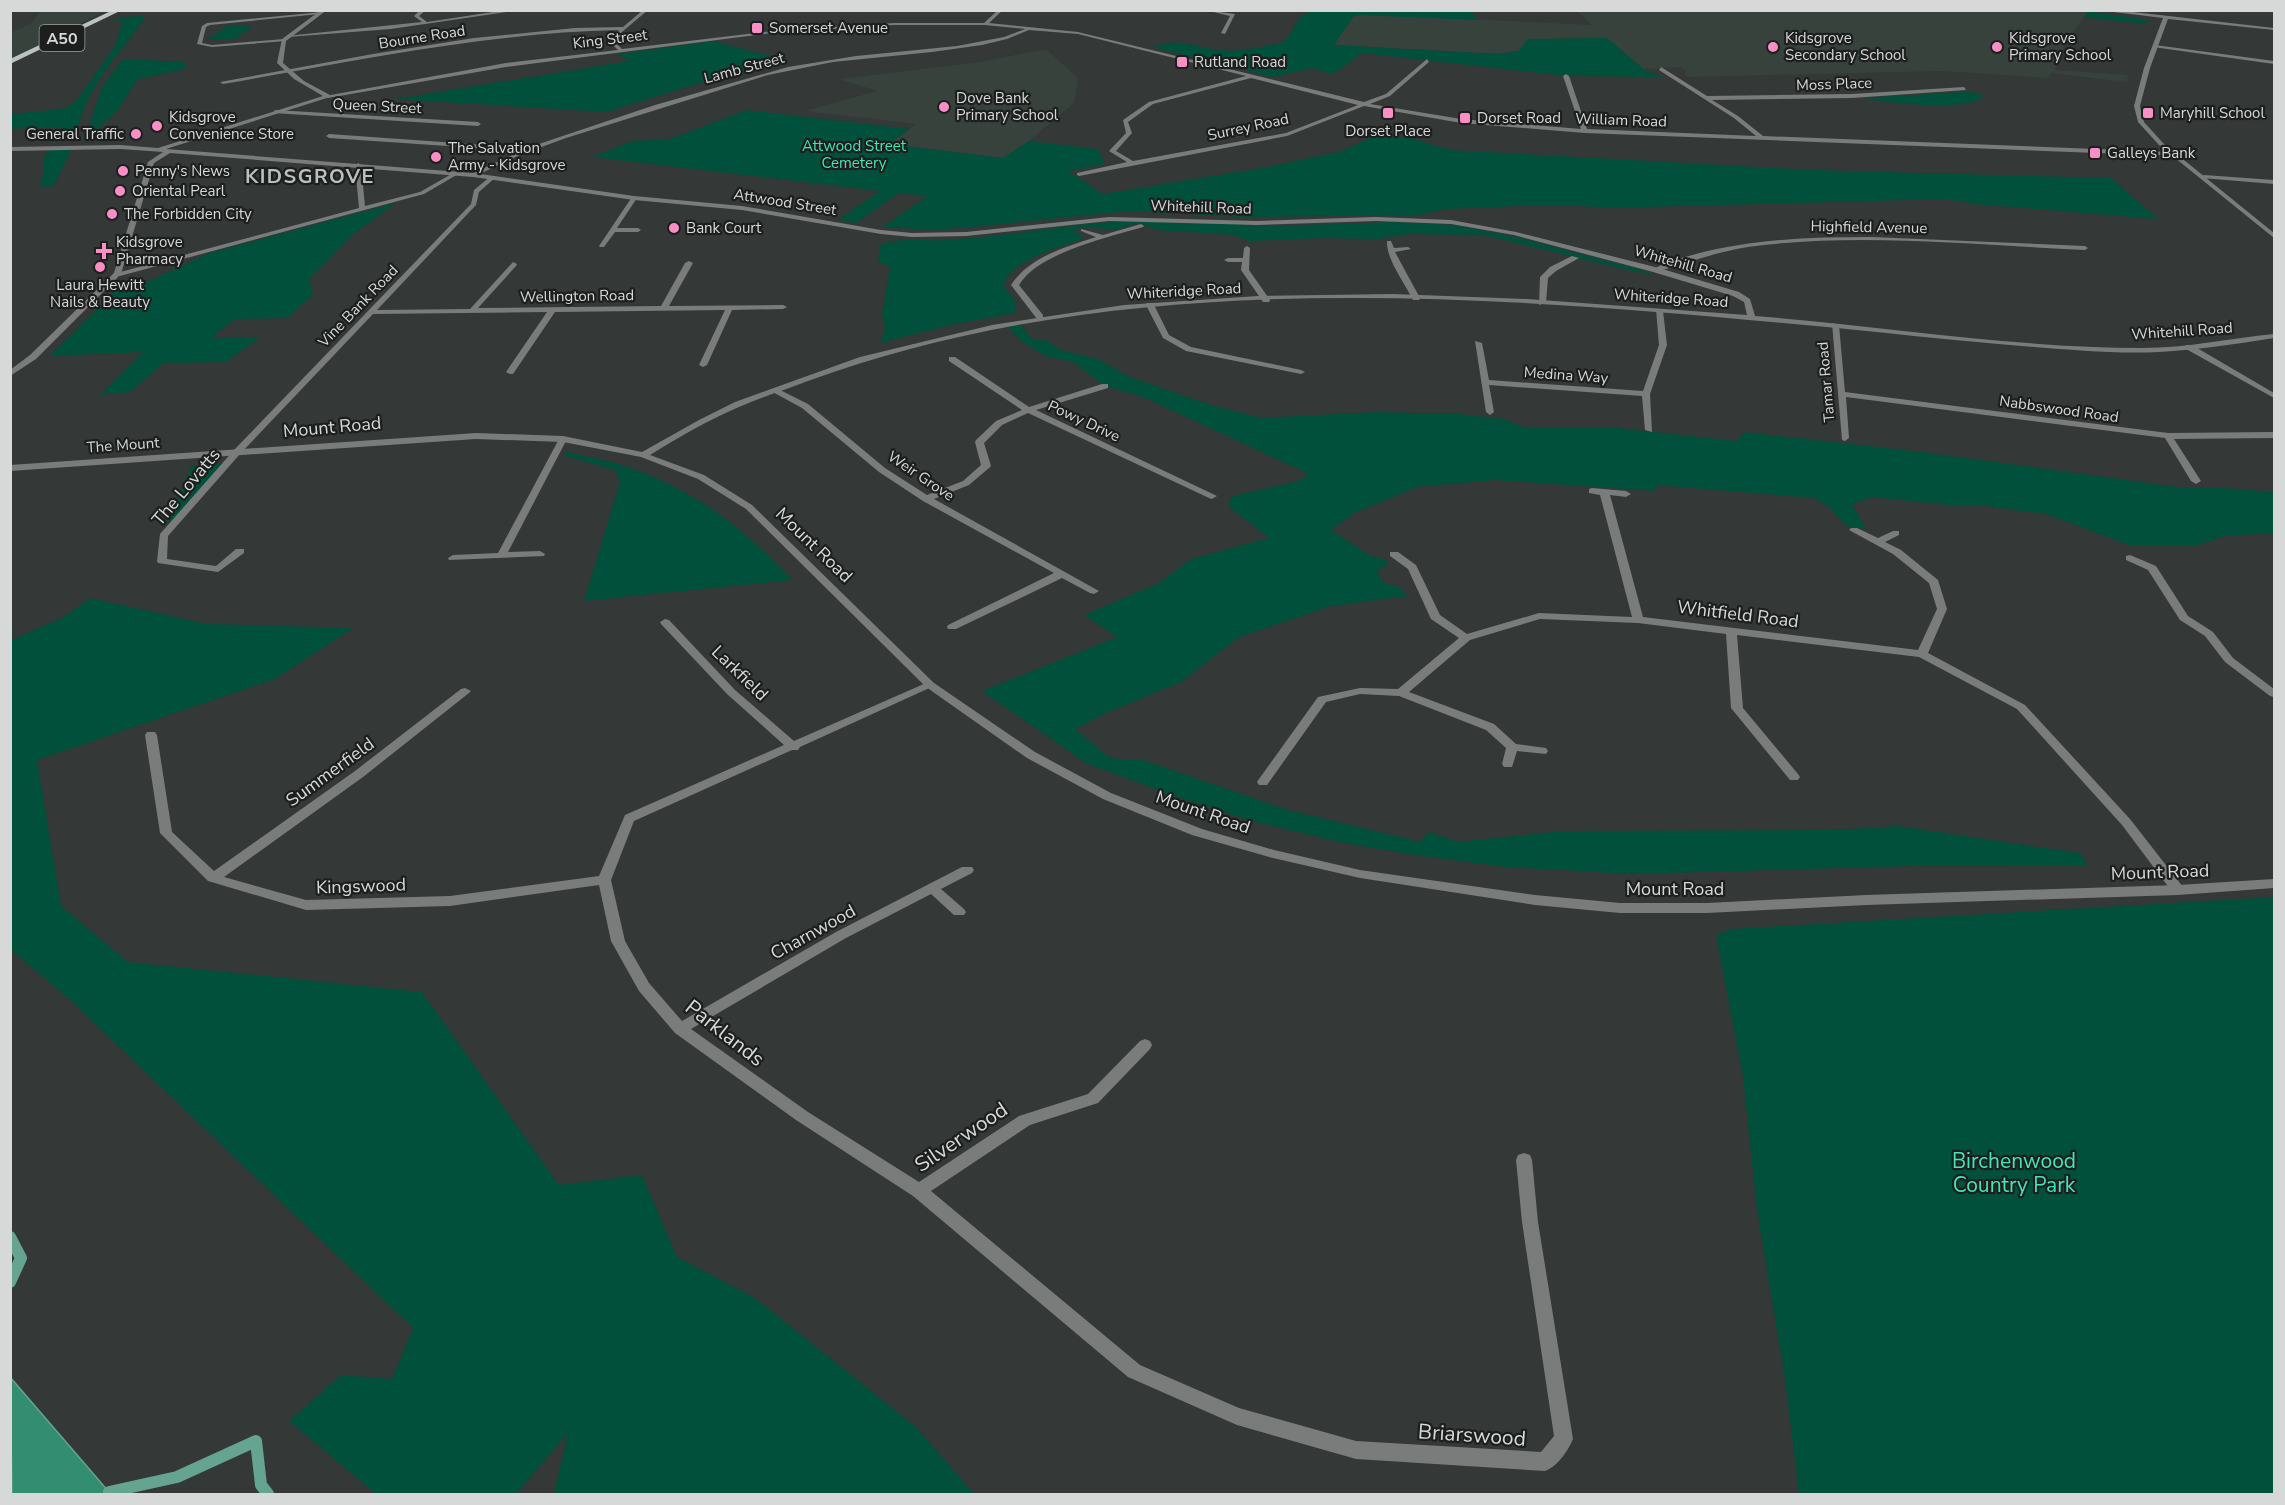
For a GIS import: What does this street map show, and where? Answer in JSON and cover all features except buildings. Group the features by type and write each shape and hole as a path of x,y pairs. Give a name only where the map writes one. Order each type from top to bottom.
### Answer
{"main road":[{"name":"A50","path":"10,62 116,12"}],"street":[{"path":"424,10 416,16 426,23"},
{"path":"322,12 209,24 204,26 199,44 212,46 426,23 519,10"},
{"path":"620,49 612,42 613,37 646,10"},
{"path":"985,24 1001,10"},
{"path":"1207,10 1231,11 1233,15 1223,33"},
{"path":"2099,10 2274,28"},
{"path":"322,12 286,38 280,63 287,72 314,91 328,96"},
{"path":"2166,17 2137,106 2141,122 2161,144 2274,236"},
{"name":"King Street","path":"156,150 328,96 506,65 620,49 822,27 985,24 1078,33"},
{"name":"Bourne Road","path":"219,84 504,37 583,29 625,28"},
{"name":"Lamb Street","path":"473,174 527,149 702,92 793,67 857,57 956,47 1019,34 1031,28"},
{"name":"William Road","path":"1078,33 1367,105 1461,121 1585,131 2174,154"},
{"path":"2155,46 2274,63"},
{"path":"1367,105 1388,95 1427,61"},
{"path":"1661,69 1761,137"},
{"path":"1566,76 1585,131"},
{"path":"1132,163 1112,152 1129,133 1125,122 1151,104 1250,77"},
{"name":"Moss Place","path":"1705,98 1852,96 1964,89"},
{"name":"Surrey Road","path":"1078,174 1287,134 1367,105"},
{"name":"Queen Street","path":"275,112 478,124"},
{"path":"329,136 527,149"},
{"name":"Attwood Street","path":"10,149 85,146 473,174 634,198 742,208 904,235 966,234 1109,219"},
{"path":"10,374 33,357 117,274 151,162 168,151"},
{"path":"358,165 362,210"},
{"path":"117,274 429,191 457,173"},
{"name":"Vine Bank Road","path":"237,452 474,204 476,192 493,177"},
{"path":"2204,177 2274,182"},
{"path":"602,246 634,198"},
{"name":"Whitehill Road","path":"1109,219 1257,223 1376,219 1451,222 1514,233 1656,270 1736,294 1747,301 1752,318 2068,347 2145,350 2274,336"},
{"path":"1040,317 1015,285 1017,278 1047,258 1141,226"},
{"path":"613,230 638,230"},
{"path":"1083,230 1105,237"},
{"name":"Highfield Avenue","path":"1656,270 1687,257 1746,244 1824,238 2085,248"},
{"path":"1408,249 1390,246 1392,259 1407,279 1416,298"},
{"path":"1247,248 1245,270 1266,300"},
{"path":"1542,303 1544,277 1553,269 1575,258"},
{"path":"1228,260 1246,260"},
{"path":"664,308 689,263"},
{"path":"472,310 513,264"},
{"name":"Whiteridge Road","path":"643,455 704,420 773,390 905,346 1040,317 1150,305 1266,300 1416,298 1542,303 1752,318"},
{"path":"1150,305 1166,336 1189,349 1275,371 1301,372"},
{"path":"704,365 730,307"},
{"name":"Wellington Road","path":"371,312 783,307"},
{"path":"510,372 553,309"},
{"path":"1649,430 1646,394 1663,345 1659,311"},
{"name":"Tamar Road","path":"1835,325 1845,438"},
{"path":"1478,343 1490,412"},
{"path":"2189,347 2274,396"},
{"name":"Powy Drive","path":"952,359 1028,410 1212,496"},
{"name":"Medina Way","path":"1484,382 1646,394"},
{"path":"926,499 966,483 986,465 979,442 999,423 1028,410 1105,386"},
{"path":"2262,388 2274,388"},
{"name":"Weir Grove","path":"773,390 805,406 882,470 926,499 1094,591"},
{"name":"Nabbswood Road","path":"1841,394 2168,436 2274,435"},
{"name":"Mount Road","path":"237,452 476,436 563,439 643,455 701,477 749,507 930,685 1031,755 1107,796 1197,832 1273,854 1360,874 1535,900 1620,908 1707,908 1866,900 2178,890 2274,884"},
{"path":"2168,436 2196,481"},
{"path":"501,556 563,439"},
{"name":"The Mount","path":"10,468 237,452"},
{"name":"The Lovatts","path":"237,452 164,536 162,561 218,569 240,551"},
{"path":"1592,491 1626,494"},
{"path":"1604,492 1638,620"},
{"path":"1854,530 1897,552 1934,582 1942,609 1922,654"},
{"path":"1878,542 1896,532"},
{"path":"453,558 540,554"},
{"path":"1394,554 1412,567 1435,617 1466,638"},
{"path":"2130,558 2152,568 2184,618 2209,634 2229,660 2274,694"},
{"path":"952,627 1061,574"},
{"name":"Whitfield Road","path":"1401,693 1466,638 1539,616 1638,620 1922,654 2021,706 2126,822 2178,890"},
{"name":"Larkfield","path":"664,622 731,692 794,747"},
{"path":"1731,632 1737,708 1794,777"},
{"path":"604,880 629,818 930,685"},
{"name":"Summerfield","path":"213,878 359,774 465,691"},
{"path":"1263,782 1322,699 1360,691 1401,693 1490,727 1512,747 1542,751"},
{"name":"Kingswood","path":"151,735 166,833 213,878 306,905 450,901 604,880"},
{"path":"1508,764 1512,747"},
{"name":"Charnwood","path":"680,1029 841,934 966,870"},
{"name":"Parklands","path":"604,880 618,941 644,987 680,1029 802,1116 919,1191 1134,1371"},
{"path":"932,888 959,912"},
{"name":"Silverwood","path":"919,1191 1025,1120 1093,1099 1145,1045"},
{"name":"Briarswood","path":"1134,1371 1237,1416 1356,1450 1545,1462 1564,1439 1530,1222 1524,1160"}],"shaded area":[{"name":"Kidsgrove Secondary School","path":"2072,10 2087,12 2066,42 2055,70 2128,75 2127,82 2051,73 2048,78 1942,71 1688,77 1685,75 1686,70 1680,67 1643,69 1606,38 1498,54 1334,45 1351,17 1364,14 1592,25 1577,11"},
{"path":"42,11 105,11 11,58 10,33 30,24"},
{"name":"Dove Bank Primary School","path":"1046,49 1078,78 1074,103 1029,141 1003,158 888,144 916,124 804,111 877,91 839,79 980,62"},
{"path":"10,1377 109,1492 111,1494 12,1494"}],"green space":[{"path":"1310,11 1470,11 1479,20 1357,15 1353,17 1334,45 1498,54 1519,51 1527,39 1607,38 1646,71 1664,77 1566,76 1362,53 1333,74 1312,68 1273,77 1152,47 1180,42 1236,51 1284,42 1300,18"},
{"path":"2088,11 2149,20 2144,24 2084,17"},
{"path":"143,16 145,18 97,83 78,128 72,131 56,127 11,129 11,114 67,108 79,97 115,46 123,21 110,22 123,17"},
{"path":"254,25 235,39 207,40 227,26"},
{"path":"712,41 787,60 713,79 606,112 395,99 629,61 618,54"},
{"path":"122,60 184,62 186,69 138,79 117,111 94,132 87,132 102,87"},
{"path":"1980,93 1982,98 1958,105 1941,105 1906,104 1863,98"},
{"name":"Attwood Street Cemetery","path":"747,110 910,129 889,144 1003,158 1029,141 1098,149 1105,164 1068,171 1103,194 1267,167 1342,151 1379,134 1410,138 1450,150 1812,170 2111,178 2158,219 1975,204 1946,199 1605,208 1571,205 1518,206 1447,209 1417,215 1244,217 1130,211 931,230 883,227 927,196 899,193 856,223 838,220 880,191 593,157 632,141 669,139"},
{"path":"51,150 71,150 54,186 40,187 44,170 43,157"},
{"path":"396,203 352,235 309,279 313,295 287,318 235,319 211,338 259,338 226,362 164,363 130,392 100,395 143,352 49,356 115,291 124,287 134,288 209,253"},
{"path":"1140,220 1276,226 1392,222 1454,225 1516,237 1657,274 1636,272 1484,235 1408,234 1378,239 1321,238 1248,241 1235,235 1158,230 1138,223 1114,230 1085,227 1073,231 1083,237 1082,239 1038,255 1018,267 1010,275 1003,284 1016,303 1015,313 955,324 880,343 885,329 882,314 890,267 878,262 881,244 905,240 970,238"},
{"path":"1017,321 1033,340 1044,339 1061,350 1098,359 1130,377 1211,405 1262,418 1375,412 1460,414 1504,419 1524,427 1618,428 1736,441 1745,432 1922,452 2178,487 2274,492 2274,533 2225,536 2198,545 2129,545 2046,514 1979,505 1949,505 1872,497 1852,504 1866,529 1847,526 1830,508 1815,498 1656,485 1655,491 1495,480 1417,487 1354,513 1331,530 1371,556 1387,560 1385,567 1377,570 1382,582 1399,587 1408,596 1331,606 1239,637 1181,682 1106,713 1075,729 1110,758 1143,760 1285,809 1420,842 1429,832 1458,842 1560,831 1833,830 1898,826 2080,853 2088,865 1911,866 1631,874 1506,867 1415,855 1339,842 1252,821 1174,796 1086,763 982,691 1117,637 1084,615 1159,583 1191,559 1269,538 1228,506 1232,496 1295,482 1309,474 1143,397 1105,386 1073,362 1045,356 1021,341 1005,324"},
{"path":"564,451 623,465 677,488 719,514 738,529 792,580 584,601 620,482 615,470 565,456"},
{"path":"229,462 163,536 191,466"},
{"path":"90,598 207,624 353,628 275,679 37,760 61,906 128,962 422,992 559,1185 642,1175 677,1257 755,1298 916,1427 974,1494 554,1494 568,1433 516,1494 376,1494 289,1421 341,1375 392,1379 413,1328 68,998 11,950 11,640 64,617"},
{"name":"Birchenwood Country Park","path":"2274,897 2274,1494 1799,1494 1785,1379 1757,1210 1743,1077 1716,935 1731,929"}],"waterway":[{"path":"10,1237 21,1258 10,1282"},
{"path":"109,1492 177,1477 256,1441 261,1485 268,1494"}],"place":[{"name":"Somerset Avenue","path":"757,28"},
{"name":"Kidsgrove Secondary School","path":"1773,47"},
{"name":"Kidsgrove Primary School","path":"1997,47"},
{"name":"Rutland Road","path":"1182,62"},
{"name":"Dove Bank Primary School","path":"944,107"},
{"name":"Dorset Place","path":"1388,113"},
{"name":"Maryhill School","path":"2148,113"},
{"name":"Dorset Road","path":"1465,118"},
{"name":"Kidsgrove Convenience Store","path":"157,126"},
{"name":"General Traffic","path":"136,134"},
{"name":"Galleys Bank","path":"2095,153"},
{"name":"The Salvation Army - Kidsgrove","path":"436,157"},
{"name":"Penny's News","path":"123,171"},
{"name":"Oriental Pearl","path":"120,191"},
{"name":"The Forbidden City","path":"112,214"},
{"name":"Bank Court","path":"674,228"},
{"name":"Kidsgrove Pharmacy","path":"104,251"},
{"name":"Laura Hewitt Nails & Beauty","path":"100,267"}],"district":[{"name":"KIDSGROVE","path":"310,176"}]}
